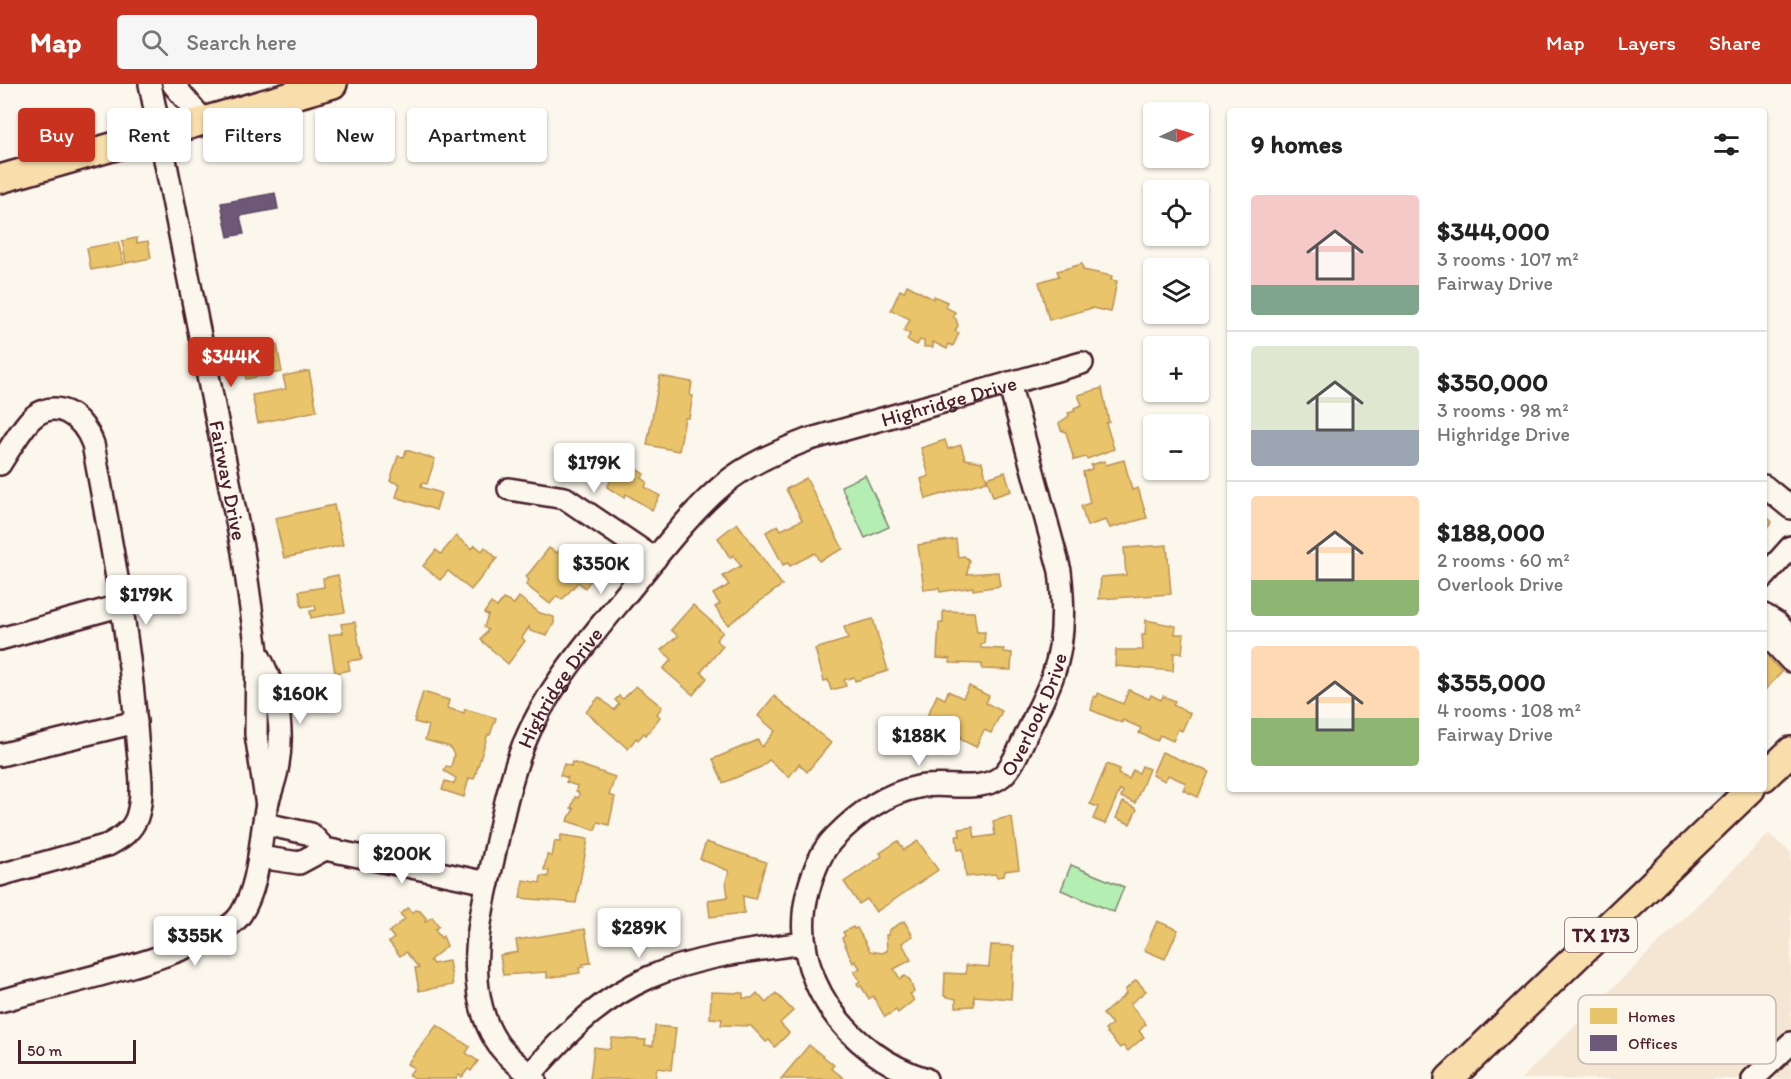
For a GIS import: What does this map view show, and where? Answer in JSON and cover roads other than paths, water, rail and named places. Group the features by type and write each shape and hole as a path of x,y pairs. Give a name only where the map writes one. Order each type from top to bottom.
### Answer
{"main road":[{"path":"246,108 333,84"},
{"path":"191,124 203,120"},
{"path":"0,179 107,148"},
{"path":"1767,774 1791,751"},
{"name":"TX 173","path":"1449,1079 1748,792"}],"street":[{"name":"Fairway Drive","path":"150,84 155,108"},
{"path":"173,84 203,120"},
{"name":"Fairway Drive","path":"0,1001 190,948 227,929 240,916 250,897 266,815 278,769 280,709 268,673 257,651 243,552 166,162"},
{"name":"Highridge Drive","path":"531,1078 497,1043 486,1022 476,972 477,951 488,883 510,784 543,705 569,667 655,559 724,484 764,457 807,440 1082,363"},
{"name":"Overlook Drive","path":"926,1079 890,1064 863,1046 836,1020 816,985 805,943 804,908 813,871 831,840 857,816 886,797 918,787 992,782 1003,775 1015,758 1054,674 1064,603 1060,571 1009,383"},
{"path":"0,464 23,429 41,413 60,410 79,418 93,444 132,666 140,805 130,830 108,845 0,875"},
{"path":"1767,488 1791,508"},
{"path":"509,489 565,498 655,559"},
{"path":"1767,574 1791,547"},
{"path":"0,639 123,605"},
{"path":"1767,617 1777,623 1791,638"},
{"path":"1767,635 1791,661"},
{"path":"0,755 136,722"},
{"path":"266,815 311,834 325,849 488,883"},
{"path":"259,857 299,863 325,849"},
{"path":"531,1078 547,1054 591,1012 623,989 657,972 725,953 805,943"},
{"path":"0,1015 26,994"},
{"path":"1776,1057 1791,1043"},
{"path":"1753,1079 1769,1064"}]}
